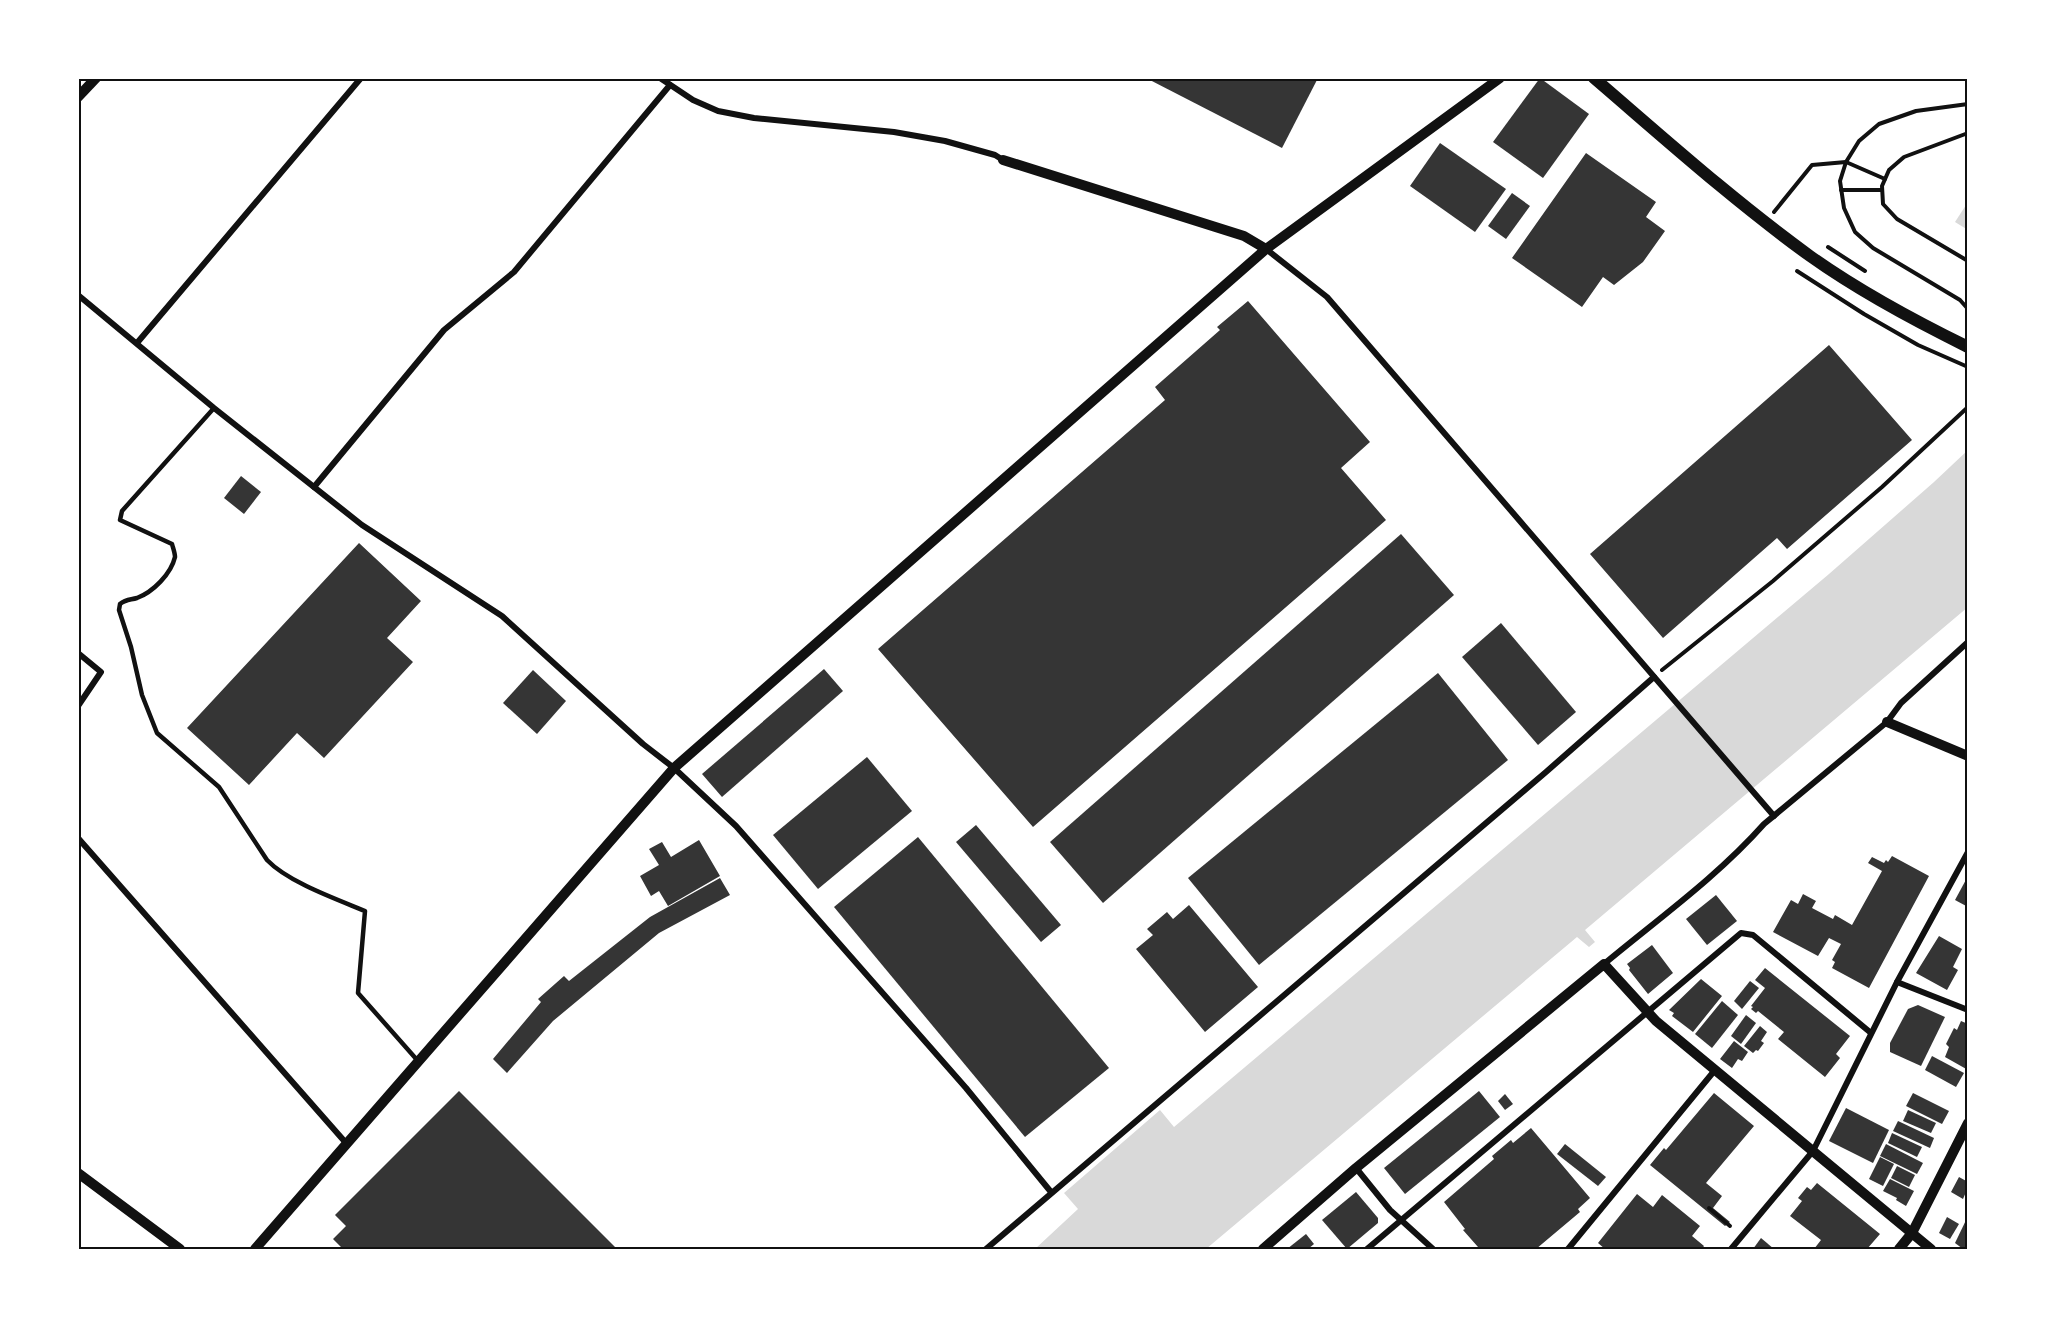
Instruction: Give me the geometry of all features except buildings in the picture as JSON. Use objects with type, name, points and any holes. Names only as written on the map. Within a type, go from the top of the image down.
[{"type":"main road","points":[[1594,78],[1715,182],[1810,256],[1873,297],[1968,347]]},
{"type":"street","points":[[78,97],[96,78]]},
{"type":"street","points":[[137,343],[361,78]]},
{"type":"street","points":[[660,78],[693,100],[718,111],[754,118],[816,123],[925,137],[995,154],[1003,160],[1244,236],[1266,249],[1327,297],[1774,816]]},
{"type":"street","points":[[255,1249],[674,768],[1266,249],[1500,78]]},
{"type":"street","points":[[314,487],[444,330],[514,272],[670,85]]},
{"type":"street","points":[[78,295],[214,408],[362,525],[502,616],[643,744],[674,768],[736,826],[966,1088],[1051,1192]]},
{"type":"street","points":[[1263,1249],[1356,1168],[1715,872],[1774,816],[1887,722],[1901,703],[1968,642]]},
{"type":"street","points":[[78,653],[101,672],[78,706]]},
{"type":"street","points":[[986,1249],[1656,679]]},
{"type":"street","points":[[1887,722],[1968,756]]},
{"type":"street","points":[[78,838],[346,1143]]},
{"type":"street","points":[[1731,1249],[1813,1151],[1871,1034],[1968,852]]},
{"type":"street","points":[[1366,1249],[1741,933],[1753,935],[1871,1034]]},
{"type":"street","points":[[1604,964],[1646,1012],[1931,1249]]},
{"type":"street","points":[[1898,982],[1968,1010]]},
{"type":"street","points":[[1568,1249],[1715,1070]]},
{"type":"street","points":[[1899,1249],[1912,1233],[1968,1123]]},
{"type":"street","points":[[1356,1168],[1400,1220],[1433,1249]]},
{"type":"street","points":[[78,1173],[180,1249]]},
{"type":"lane","points":[[214,408],[122,511],[120,520],[172,544],[175,555],[170,569],[156,586],[120,604],[119,610],[142,695],[157,733],[219,787],[267,860],[274,867],[320,892],[365,911],[358,993],[418,1061]]},
{"type":"path","points":[[1968,104],[1916,111],[1879,124],[1858,141],[1846,162],[1840,181],[1844,208],[1855,232],[1873,248],[1960,300],[1968,309]]},
{"type":"path","points":[[1968,133],[1904,157],[1889,170],[1882,190],[1883,204],[1897,219],[1968,261]]},
{"type":"path","points":[[1766,222],[1812,165],[1846,162],[1885,179]]},
{"type":"path","points":[[1841,190],[1882,190]]},
{"type":"path","points":[[1820,242],[1874,277]]},
{"type":"path","points":[[1797,271],[1918,345],[1968,367]]},
{"type":"path","points":[[1656,679],[1882,487],[1968,407]]},
{"type":"path","points":[[1709,1208],[1730,1226]]},
{"type":"shaded area","points":[[1968,202],[1968,230],[1955,222]]},
{"type":"shaded area","points":[[1968,450],[1968,607],[1585,930],[1595,942],[1589,947],[1577,937],[1206,1249],[1035,1249],[1078,1209],[1064,1193],[1160,1110],[1174,1127],[1829,574]]}]
